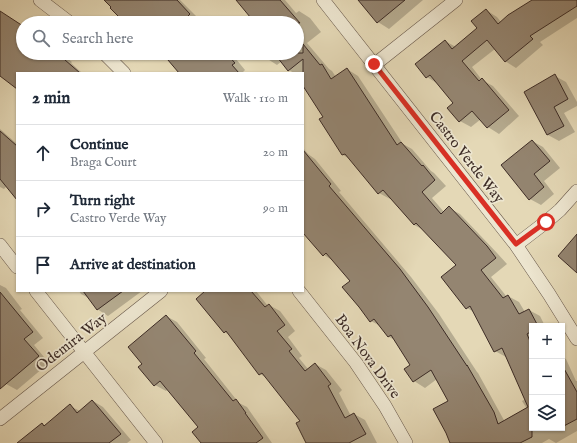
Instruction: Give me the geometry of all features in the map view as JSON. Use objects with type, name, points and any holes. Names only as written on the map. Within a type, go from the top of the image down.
[{"type":"street","points":[[40,0],[61,16]]},
{"type":"street","name":"Castro Verde Way","points":[[323,0],[516,244],[550,294],[577,339]]},
{"type":"street","points":[[374,64],[456,0]]},
{"type":"street","points":[[111,60],[123,72]]},
{"type":"street","points":[[516,244],[560,210],[577,191]]},
{"type":"street","points":[[0,245],[16,266]]},
{"type":"street","points":[[37,292],[156,443]]},
{"type":"street","name":"Odemira Way","points":[[0,418],[160,292]]},
{"type":"street","name":"Boa Nova Drive","points":[[300,292],[356,362],[386,406],[406,443]]},
{"type":"building","points":[[104,0],[177,0],[190,14],[188,16],[118,16],[110,8],[111,7]]},
{"type":"building","points":[[236,0],[280,0],[294,16],[249,16]]},
{"type":"building","points":[[358,0],[405,0],[377,23]]},
{"type":"building","points":[[532,0],[577,0],[577,6],[530,36],[533,39],[505,62],[487,40],[462,61],[479,81],[482,78],[509,110],[487,128],[472,111],[459,122],[447,108],[453,103],[430,75],[426,78],[415,64],[445,40],[452,49],[477,28],[471,21],[486,9],[498,24],[508,15]]},
{"type":"building","points":[[0,11],[16,21],[16,60],[65,60],[79,72],[16,72],[16,88],[0,76]]},
{"type":"building","points":[[304,45],[320,65],[322,64],[331,79],[347,68],[397,145],[401,142],[435,180],[422,192],[441,214],[449,206],[487,246],[496,258],[481,270],[503,298],[508,295],[519,314],[529,309],[536,323],[529,323],[529,333],[527,334],[529,339],[529,431],[532,431],[532,437],[520,443],[450,443],[433,409],[448,401],[431,370],[413,382],[404,369],[410,365],[391,335],[388,337],[374,319],[370,322],[342,287],[350,281],[326,253],[323,256],[304,234],[304,151],[331,184],[329,186],[400,269],[428,307],[467,365],[494,412],[498,424],[528,407],[502,348],[494,352],[470,306],[466,309],[441,277],[456,265],[416,223],[414,225],[383,190],[378,194],[345,154],[342,155],[319,119],[323,117],[304,88]]},
{"type":"building","points":[[168,60],[232,60],[235,63],[232,65],[238,72],[178,72]]},
{"type":"building","points":[[279,60],[302,60],[288,71]]},
{"type":"building","points":[[555,74],[568,99],[554,107],[564,126],[547,135],[524,92]]},
{"type":"building","points":[[0,131],[16,145],[16,199],[0,179]]},
{"type":"building","points":[[532,140],[550,161],[534,174],[544,187],[529,200],[501,165]]},
{"type":"building","points":[[577,234],[577,273],[558,256]]},
{"type":"building","points":[[0,292],[33,332],[24,339],[39,356],[0,389]]},
{"type":"building","points":[[84,292],[122,292],[97,310]]},
{"type":"building","points":[[204,292],[252,292],[265,307],[269,304],[285,325],[277,331],[292,349],[289,351],[305,371],[315,363],[331,384],[328,386],[345,418],[354,413],[366,434],[349,443],[306,443],[296,423],[300,421],[262,373],[259,375],[226,331],[224,333],[196,299]]},
{"type":"building","points":[[166,315],[196,351],[194,353],[233,401],[236,399],[263,438],[256,443],[201,443],[192,432],[198,427],[160,381],[154,386],[138,367],[142,364],[128,347]]},
{"type":"building","points":[[565,370],[577,392],[577,419],[565,425]]},
{"type":"building","points":[[92,400],[121,434],[109,443],[17,443],[42,423],[44,426],[70,404],[77,413]]},
{"type":"route","points":[[374,64],[516,244],[546,222]]}]
